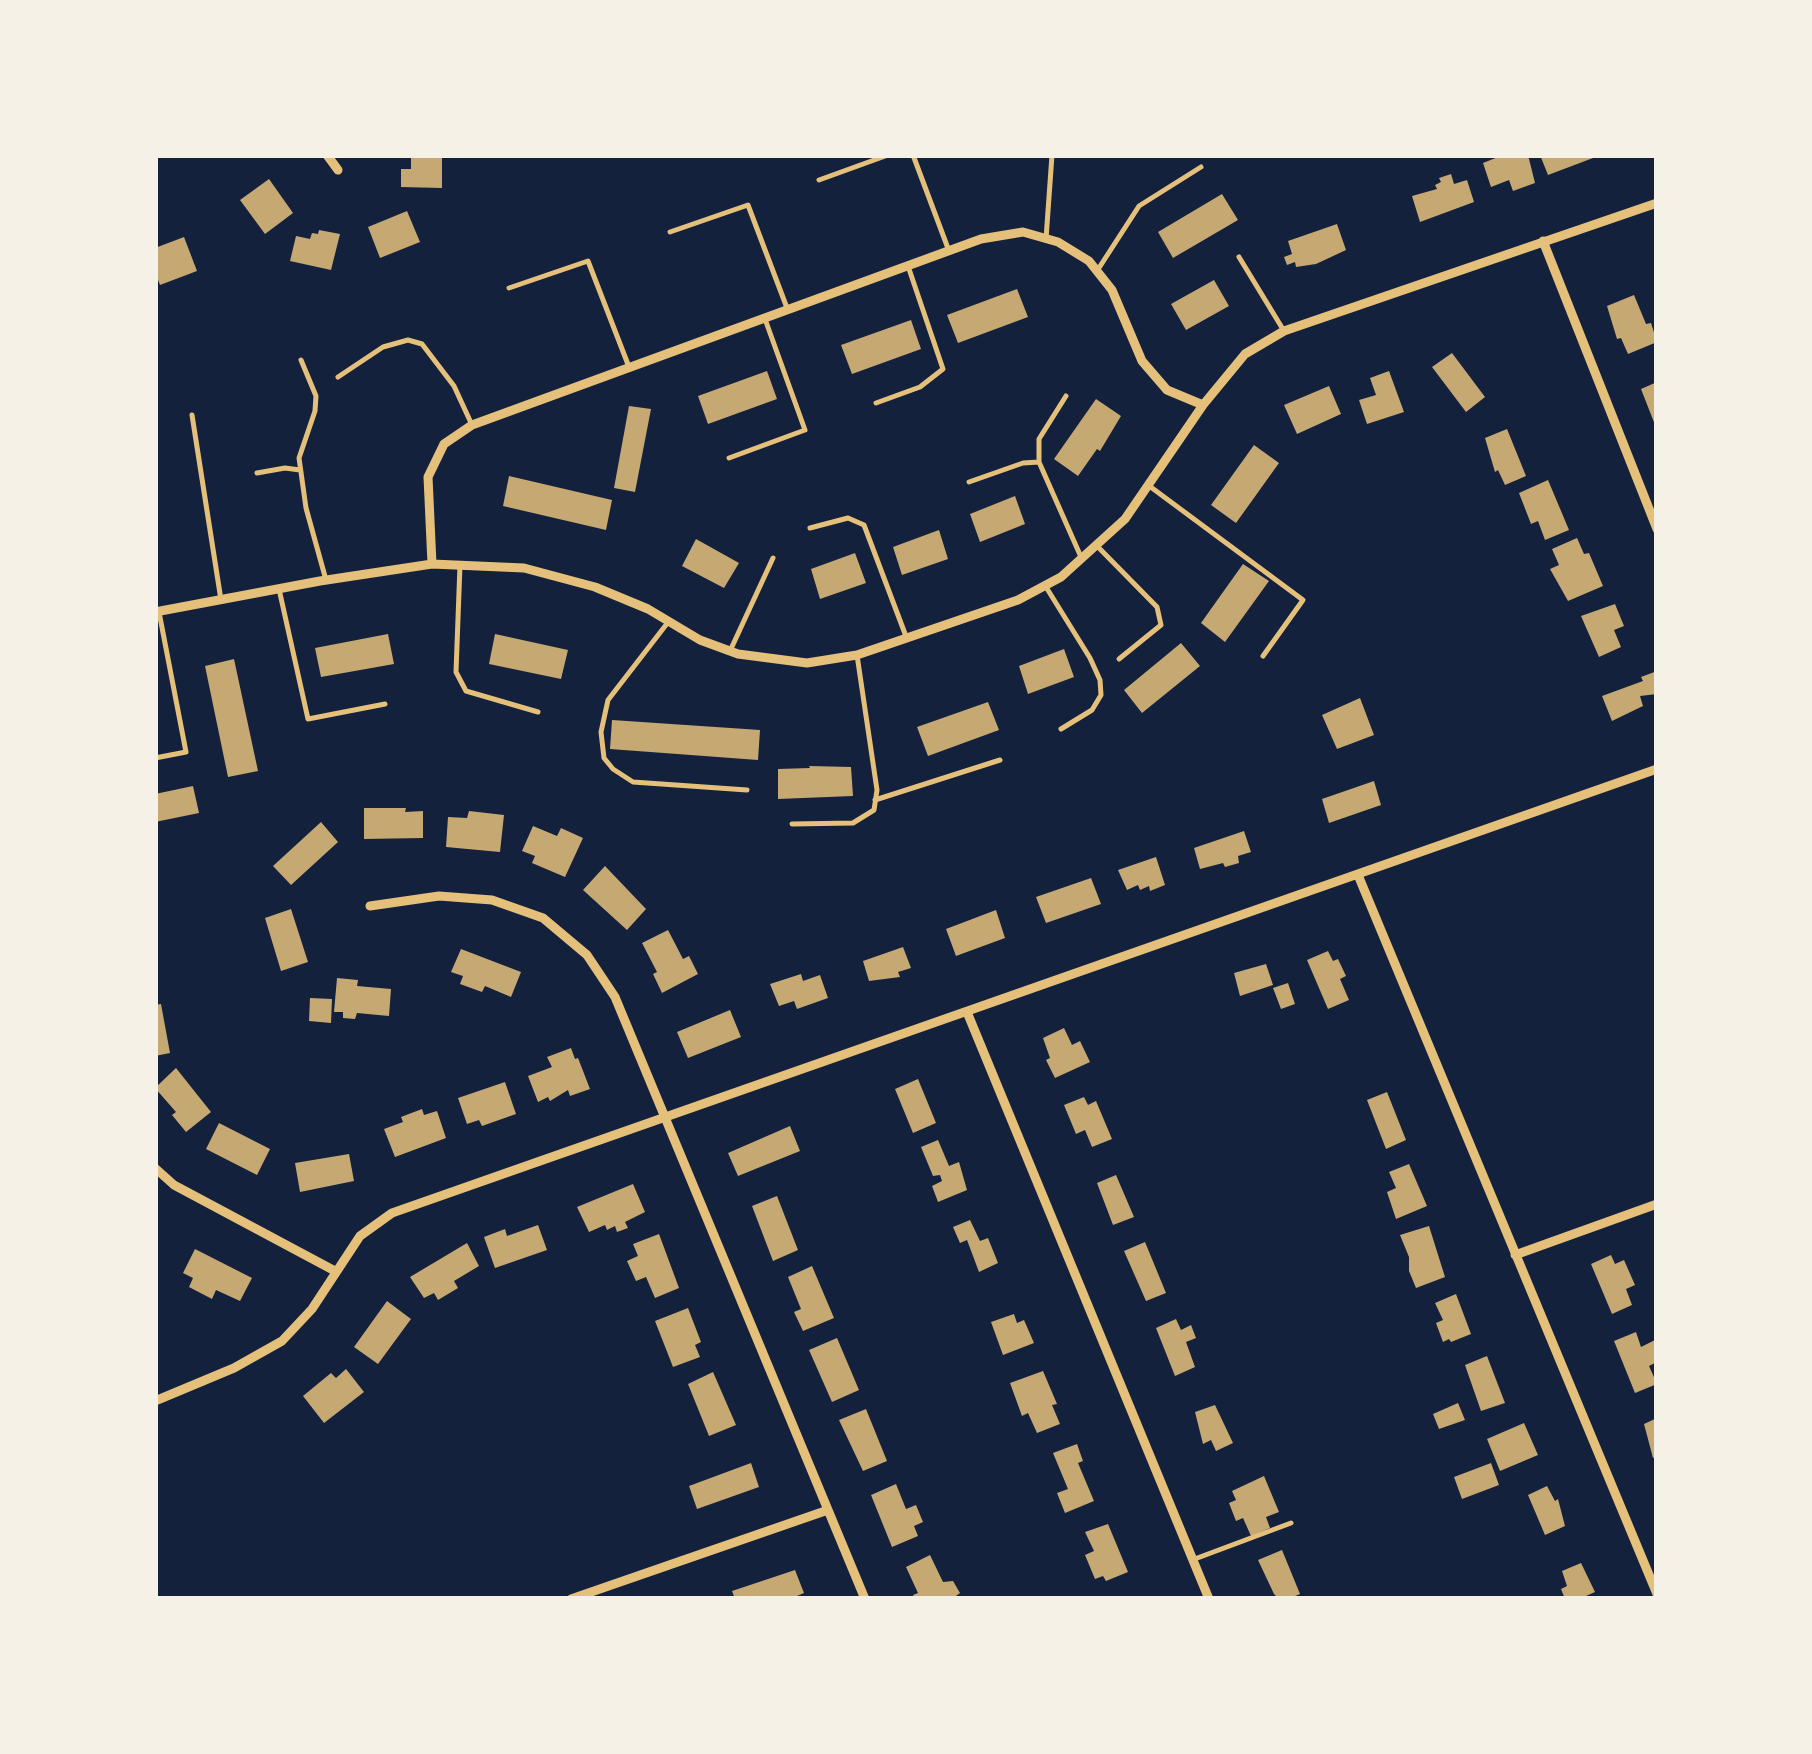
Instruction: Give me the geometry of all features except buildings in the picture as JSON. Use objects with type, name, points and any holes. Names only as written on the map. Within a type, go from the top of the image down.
[{"type":"street","points":[[326,155],[338,170]]},
{"type":"street","points":[[157,612],[432,564],[524,568],[594,587],[648,608],[700,640],[730,651],[774,661],[807,663],[857,656],[1018,600],[1082,560],[1126,519],[1203,404],[1245,354],[1284,332],[1657,203]]},
{"type":"street","points":[[432,564],[428,477],[444,444],[472,424],[630,370],[981,239],[1023,232],[1058,242],[1089,262],[1112,290],[1142,361],[1166,390],[1203,404]]},
{"type":"street","points":[[1543,241],[1657,529]]},
{"type":"street","points":[[155,1401],[234,1368],[282,1341],[312,1309],[360,1236],[392,1213],[1657,769]]},
{"type":"street","points":[[1358,875],[1657,1594]]},
{"type":"street","points":[[370,906],[439,896],[492,900],[543,918],[587,955],[615,997],[865,1599]]},
{"type":"street","points":[[967,1012],[1208,1599]]},
{"type":"street","points":[[155,1168],[174,1184],[335,1271]]},
{"type":"street","points":[[1515,1255],[1657,1204]]},
{"type":"street","points":[[571,1599],[828,1510]]},
{"type":"lane","points":[[818,180],[888,155]]},
{"type":"lane","points":[[913,155],[949,250]]},
{"type":"lane","points":[[1046,239],[1052,155]]},
{"type":"lane","points":[[1097,271],[1139,206],[1201,167]]},
{"type":"lane","points":[[670,232],[748,205],[788,311]]},
{"type":"lane","points":[[1240,257],[1284,332]]},
{"type":"lane","points":[[509,288],[588,261],[630,370]]},
{"type":"lane","points":[[876,403],[920,387],[943,369],[908,266]]},
{"type":"lane","points":[[729,458],[806,430],[765,319]]},
{"type":"lane","points":[[338,377],[383,347],[408,340],[422,344],[454,386],[472,424]]},
{"type":"lane","points":[[301,360],[316,396],[315,411],[299,458],[300,470],[326,580]]},
{"type":"lane","points":[[1066,396],[1039,439],[1039,462],[1082,560]]},
{"type":"lane","points":[[192,415],[221,600]]},
{"type":"lane","points":[[969,482],[1023,463],[1039,462]]},
{"type":"lane","points":[[256,474],[285,468],[300,470]]},
{"type":"lane","points":[[1148,485],[1303,600],[1263,656]]},
{"type":"lane","points":[[810,528],[848,518],[864,524],[906,639]]},
{"type":"lane","points":[[1098,547],[1157,608],[1161,626],[1120,659]]},
{"type":"lane","points":[[730,651],[774,558]]},
{"type":"lane","points":[[460,566],[456,672],[466,692],[538,712]]},
{"type":"lane","points":[[1045,586],[1100,680],[1101,695],[1092,710],[1061,729]]},
{"type":"lane","points":[[279,589],[308,719],[385,704]]},
{"type":"lane","points":[[155,758],[186,752],[157,612]]},
{"type":"lane","points":[[669,621],[608,700],[601,732],[604,758],[633,782],[746,790]]},
{"type":"lane","points":[[792,824],[853,823],[874,810],[877,790],[857,656]]},
{"type":"lane","points":[[875,800],[1000,760]]},
{"type":"lane","points":[[1192,1560],[1292,1523]]}]
